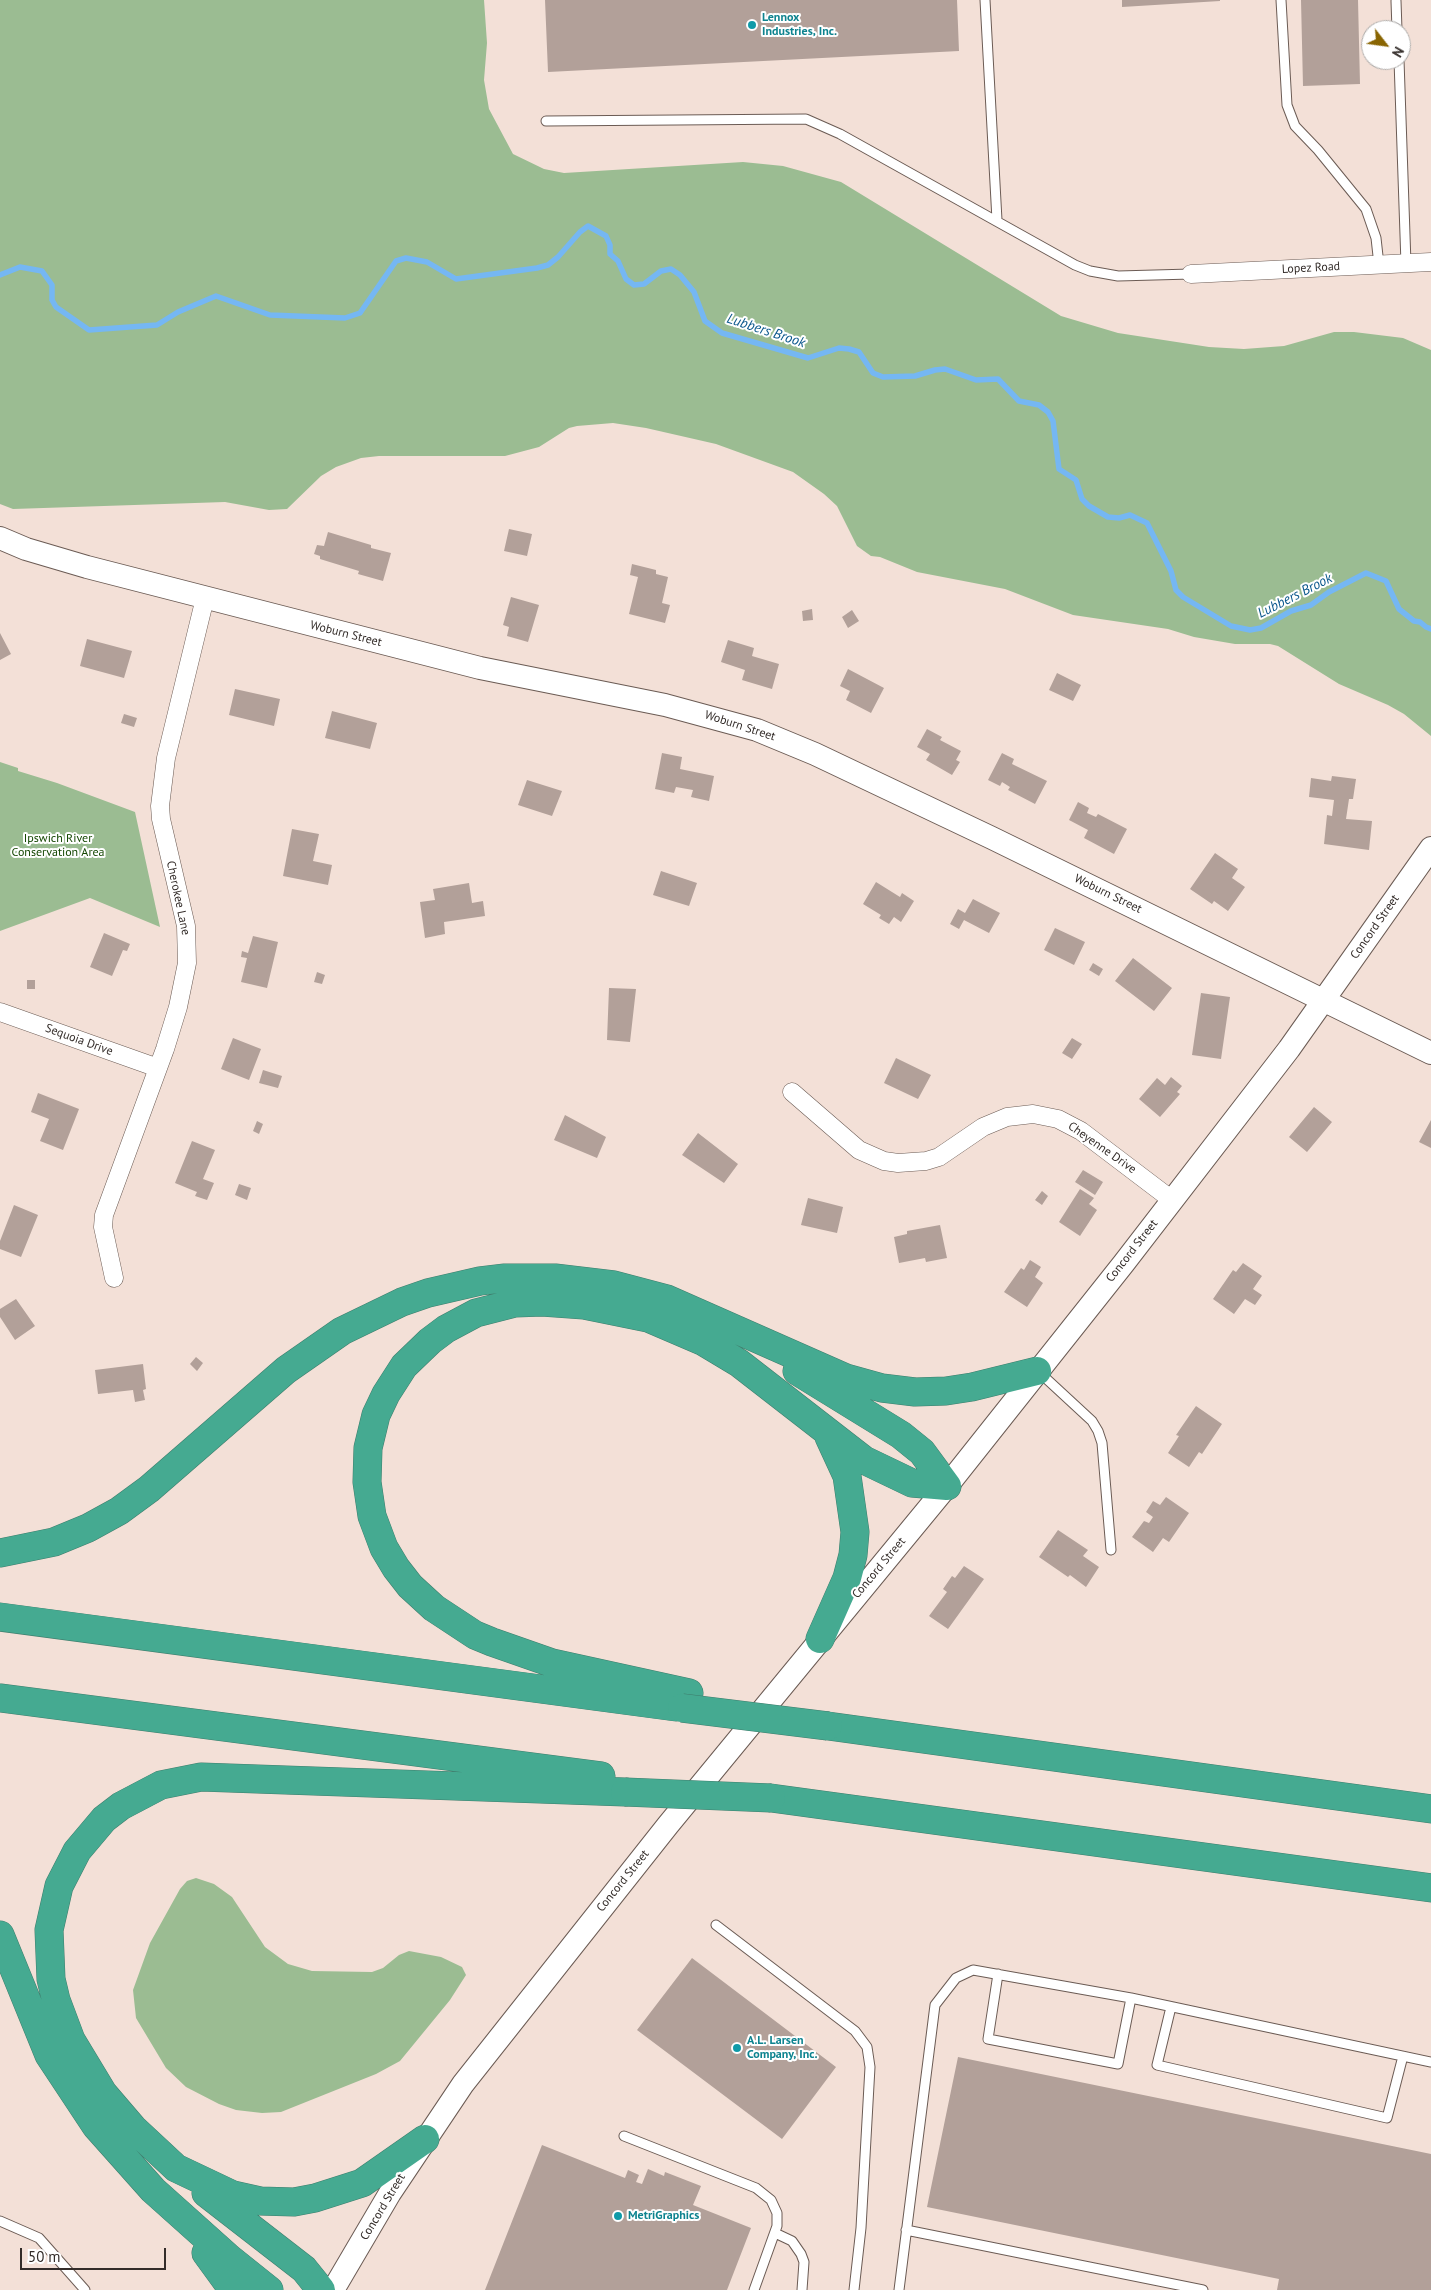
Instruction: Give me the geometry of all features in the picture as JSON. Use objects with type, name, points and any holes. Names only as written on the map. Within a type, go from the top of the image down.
[{"type":"highway","points":[[0,1553],[54,1542],[88,1528],[119,1511],[149,1490],[286,1370],[320,1344],[367,1317],[428,1293],[505,1278],[571,1278],[614,1284],[667,1299],[846,1378],[900,1391],[930,1392],[959,1390],[1037,1371]]},
{"type":"highway","points":[[685,1700],[552,1663],[508,1649],[475,1635],[452,1621],[418,1594],[403,1577],[384,1548],[376,1527],[368,1494],[368,1448],[376,1415],[386,1394],[415,1353],[458,1322],[476,1313],[508,1304],[564,1303],[604,1308],[648,1318],[698,1339],[756,1375],[864,1460],[900,1479],[922,1485],[947,1486]]},
{"type":"highway","points":[[736,1331],[834,1395],[900,1434],[922,1452],[947,1486]]},
{"type":"highway","points":[[820,1639],[847,1578],[853,1555],[855,1532],[847,1476],[835,1446],[825,1431]]},
{"type":"highway","points":[[0,1617],[685,1700],[828,1726],[1431,1808]]},
{"type":"highway","points":[[0,1698],[630,1786],[771,1798],[1431,1888]]},
{"type":"highway","points":[[321,2290],[304,2269],[176,2168],[149,2144],[116,2110],[92,2076],[62,2019],[51,1979],[49,1930],[59,1886],[77,1851],[104,1819],[122,1806],[161,1785],[202,1777],[630,1786]]},
{"type":"highway","points":[[0,1935],[49,2055],[96,2126],[197,2241],[233,2290]]},
{"type":"highway","points":[[176,2168],[233,2195],[260,2201],[294,2202],[315,2198],[362,2182],[425,2139]]},
{"type":"highway","points":[[159,2196],[229,2258],[269,2290]]},
{"type":"street","name":"Lopez Road","points":[[1191,274],[1431,262]]},
{"type":"street","name":"Woburn Street","points":[[0,538],[48,556],[480,668],[665,705],[758,730],[863,776],[1431,1053]]},
{"type":"street","name":"Cherokee Lane","points":[[114,1278],[103,1227],[104,1215],[158,1068],[178,1007],[187,963],[186,926],[161,819],[162,783],[177,708],[205,598]]},
{"type":"street","name":"Concord Street","points":[[333,2290],[390,2193],[463,2084],[536,1989],[820,1639],[947,1486],[1172,1200],[1324,1000],[1431,848]]},
{"type":"street","name":"Sequoia Drive","points":[[0,1012],[158,1068]]},
{"type":"street","name":"Cheyenne Drive","points":[[792,1092],[859,1150],[871,1156],[898,1163],[926,1161],[939,1157],[983,1127],[1007,1117],[1033,1114],[1058,1119],[1081,1131],[1172,1200]]},
{"type":"lane","points":[[985,0],[997,220]]},
{"type":"lane","points":[[1281,0],[1287,105],[1295,126],[1318,150],[1366,209],[1376,238],[1379,265]]},
{"type":"lane","points":[[1396,1],[1397,20]]},
{"type":"lane","points":[[1399,70],[1406,264]]},
{"type":"lane","points":[[546,122],[806,119],[840,134],[1075,265],[1090,271],[1118,276],[1191,274]]},
{"type":"lane","points":[[1037,1371],[1092,1421],[1098,1431],[1102,1443],[1111,1550]]},
{"type":"lane","points":[[716,1925],[855,2031],[867,2047],[870,2066],[861,2228],[854,2290]]},
{"type":"lane","points":[[899,2290],[934,2006],[956,1978],[973,1970],[1131,1998],[1431,2062]]},
{"type":"lane","points":[[998,1974],[988,2039],[1118,2064],[1131,1998]]},
{"type":"lane","points":[[1171,2007],[1157,2065],[1387,2118],[1403,2056]]},
{"type":"lane","points":[[624,2136],[762,2191],[771,2200],[777,2213],[776,2233],[754,2290]]},
{"type":"lane","points":[[0,2220],[39,2238],[85,2290]]},
{"type":"lane","points":[[906,2230],[1203,2290]]},
{"type":"lane","points":[[776,2233],[792,2241],[801,2254],[804,2262],[802,2290]]},
{"type":"green space","points":[[0,0],[484,0],[487,43],[484,80],[489,109],[513,154],[544,169],[564,173],[743,162],[783,166],[841,182],[1061,316],[1118,333],[1209,347],[1244,349],[1284,346],[1334,332],[1354,332],[1403,338],[1431,350],[1431,736],[1404,714],[1339,684],[1278,646],[1270,644],[1235,644],[1194,637],[1168,629],[1073,615],[1005,589],[917,572],[880,557],[871,556],[857,546],[837,506],[824,494],[793,472],[716,444],[646,428],[613,423],[577,426],[569,428],[539,447],[505,456],[379,456],[361,458],[336,467],[321,476],[287,509],[269,510],[225,502],[13,509],[0,504]]},
{"type":"green space","name":"Ipswich River Conservation Area","points":[[0,762],[18,768],[18,771],[57,783],[135,812],[160,927],[90,898],[0,931]]},
{"type":"green space","points":[[196,1878],[214,1884],[232,1897],[265,1947],[288,1964],[312,1971],[372,1972],[383,1968],[399,1955],[409,1951],[441,1957],[462,1967],[466,1975],[450,2000],[400,2061],[376,2074],[281,2112],[262,2113],[236,2110],[219,2104],[186,2087],[166,2068],[136,2018],[133,1990],[150,1943],[180,1889],[187,1881]]},
{"type":"building","name":"Lennox Industries, Inc.","points":[[545,0],[957,0],[959,51],[548,72]]},
{"type":"building","points":[[1122,0],[1220,0],[1220,1],[1122,7]]},
{"type":"building","points":[[1301,0],[1358,0],[1360,84],[1303,86]]},
{"type":"building","points":[[509,529],[532,534],[527,556],[504,551]]},
{"type":"building","points":[[328,532],[371,545],[371,548],[391,553],[383,581],[358,574],[359,571],[320,559],[320,556],[314,554],[317,545],[324,546]]},
{"type":"building","points":[[632,564],[656,570],[656,574],[668,577],[662,603],[670,605],[665,623],[629,614],[638,577],[630,575]]},
{"type":"building","points":[[511,597],[539,605],[528,642],[507,636],[509,627],[503,625]]},
{"type":"building","points":[[812,609],[813,620],[803,621],[802,611]]},
{"type":"building","points":[[852,610],[859,621],[848,628],[842,617]]},
{"type":"building","points":[[0,633],[11,654],[0,660]]},
{"type":"building","points":[[87,639],[132,651],[124,678],[80,666]]},
{"type":"building","points":[[728,640],[754,648],[752,656],[779,664],[772,689],[742,680],[745,670],[721,662]]},
{"type":"building","points":[[848,669],[884,688],[871,713],[846,700],[850,691],[840,686]]},
{"type":"building","points":[[1057,673],[1081,685],[1073,701],[1049,690]]},
{"type":"building","points":[[235,689],[280,699],[274,726],[229,715]]},
{"type":"building","points":[[332,711],[377,723],[370,749],[325,738]]},
{"type":"building","points":[[124,714],[137,718],[134,727],[121,723]]},
{"type":"building","points":[[927,729],[942,737],[940,740],[961,751],[956,760],[960,762],[952,775],[926,760],[930,754],[917,747]]},
{"type":"building","points":[[662,753],[682,757],[680,769],[714,776],[709,801],[691,797],[693,790],[676,787],[674,793],[655,789]]},
{"type":"building","points":[[1002,753],[1014,759],[1012,764],[1047,781],[1035,804],[1008,790],[1010,787],[1002,782],[1000,786],[988,780]]},
{"type":"building","points":[[1332,776],[1356,779],[1353,799],[1349,799],[1346,819],[1372,821],[1369,850],[1324,844],[1327,815],[1332,816],[1334,800],[1309,797],[1311,778],[1331,781]]},
{"type":"building","points":[[527,780],[562,791],[552,816],[518,805]]},
{"type":"building","points":[[1078,802],[1089,808],[1087,813],[1096,817],[1098,814],[1127,829],[1114,854],[1084,838],[1088,830],[1069,820]]},
{"type":"building","points":[[292,829],[319,834],[313,861],[332,865],[328,885],[283,876]]},
{"type":"building","points":[[1215,853],[1238,869],[1232,878],[1245,887],[1228,911],[1214,901],[1212,904],[1190,889]]},
{"type":"building","points":[[661,871],[697,883],[689,906],[653,895]]},
{"type":"building","points":[[876,882],[900,897],[902,893],[914,901],[901,922],[894,917],[889,924],[879,918],[881,915],[863,904]]},
{"type":"building","points":[[469,883],[472,903],[483,901],[485,916],[444,922],[445,934],[425,938],[420,902],[435,900],[433,889]]},
{"type":"building","points":[[973,899],[1000,913],[989,933],[964,920],[959,929],[950,924],[958,909],[965,913]]},
{"type":"building","points":[[1055,928],[1085,942],[1074,965],[1044,950]]},
{"type":"building","points":[[104,933],[130,944],[127,951],[123,950],[112,976],[90,967]]},
{"type":"building","points":[[253,936],[278,942],[267,988],[241,982],[247,958],[241,957],[242,951],[248,953]]},
{"type":"building","points":[[1133,958],[1172,988],[1154,1011],[1115,981]]},
{"type":"building","points":[[1093,963],[1103,969],[1099,976],[1089,970]]},
{"type":"building","points":[[317,972],[325,975],[322,984],[314,982]]},
{"type":"building","points":[[27,980],[35,980],[35,989],[27,989]]},
{"type":"building","points":[[609,988],[636,989],[630,1042],[607,1040]]},
{"type":"building","points":[[1201,993],[1230,997],[1221,1059],[1192,1055]]},
{"type":"building","points":[[233,1038],[261,1049],[249,1080],[221,1069]]},
{"type":"building","points":[[1072,1038],[1082,1044],[1072,1059],[1062,1053]]},
{"type":"building","points":[[896,1058],[931,1075],[918,1099],[884,1083]]},
{"type":"building","points":[[263,1070],[282,1076],[278,1088],[259,1083]]},
{"type":"building","points":[[1171,1077],[1182,1086],[1177,1092],[1180,1094],[1160,1117],[1139,1099],[1157,1078],[1165,1085]]},
{"type":"building","points":[[38,1093],[79,1109],[63,1150],[40,1141],[49,1119],[31,1112]]},
{"type":"building","points":[[1314,1107],[1332,1122],[1307,1152],[1289,1137]]},
{"type":"building","points":[[565,1115],[606,1137],[597,1158],[554,1140]]},
{"type":"building","points":[[1431,1120],[1431,1148],[1419,1142]]},
{"type":"building","points":[[257,1121],[263,1124],[259,1134],[253,1131]]},
{"type":"building","points":[[698,1133],[738,1164],[724,1183],[682,1155]]},
{"type":"building","points":[[192,1141],[215,1150],[203,1179],[214,1183],[207,1200],[195,1196],[197,1192],[175,1183]]},
{"type":"building","points":[[1083,1170],[1103,1182],[1095,1195],[1075,1182]]},
{"type":"building","points":[[239,1184],[251,1188],[247,1200],[235,1195]]},
{"type":"building","points":[[1080,1189],[1094,1198],[1089,1204],[1097,1210],[1080,1236],[1059,1222]]},
{"type":"building","points":[[1042,1191],[1048,1196],[1042,1205],[1035,1200]]},
{"type":"building","points":[[808,1198],[843,1207],[837,1233],[801,1225]]},
{"type":"building","points":[[14,1205],[38,1215],[21,1257],[0,1249],[0,1241]]},
{"type":"building","points":[[940,1225],[947,1258],[926,1262],[925,1258],[899,1263],[894,1237],[907,1234],[907,1231]]},
{"type":"building","points":[[1030,1260],[1041,1267],[1035,1277],[1043,1283],[1027,1307],[1004,1292],[1021,1268],[1024,1270]]},
{"type":"building","points":[[1243,1263],[1262,1276],[1253,1289],[1262,1295],[1255,1305],[1245,1299],[1234,1314],[1213,1299],[1233,1270],[1236,1272]]},
{"type":"building","points":[[16,1299],[35,1326],[15,1340],[0,1317],[0,1309]]},
{"type":"building","points":[[196,1357],[203,1363],[197,1371],[190,1364]]},
{"type":"building","points":[[143,1364],[146,1389],[143,1390],[145,1400],[135,1402],[133,1390],[98,1394],[95,1370]]},
{"type":"building","points":[[1196,1406],[1222,1424],[1202,1454],[1199,1452],[1189,1467],[1168,1453],[1179,1436],[1176,1435]]},
{"type":"building","points":[[1166,1497],[1189,1513],[1169,1542],[1163,1538],[1153,1552],[1132,1537],[1144,1521],[1149,1523],[1153,1517],[1146,1512],[1153,1501],[1160,1505]]},
{"type":"building","points":[[1058,1530],[1088,1550],[1083,1556],[1099,1567],[1086,1587],[1070,1575],[1068,1577],[1039,1557]]},
{"type":"building","points":[[964,1566],[984,1579],[948,1629],[929,1616],[947,1592],[943,1589],[952,1576],[955,1578]]},
{"type":"building","name":"A.L. Larsen Company, Inc.","points":[[692,1958],[836,2067],[782,2139],[637,2030]]},
{"type":"building","points":[[958,2057],[1431,2154],[1431,2290],[1277,2290],[1279,2279],[927,2207]]},
{"type":"building","name":"MetriGraphics","points":[[542,2145],[625,2178],[628,2170],[639,2175],[636,2182],[642,2184],[648,2169],[664,2176],[665,2172],[701,2186],[693,2205],[751,2228],[727,2290],[485,2290]]},
{"type":"waterway","name":"Lubbers Brook","points":[[0,275],[20,267],[42,271],[52,285],[52,300],[56,307],[89,330],[157,325],[178,312],[216,296],[270,315],[345,318],[360,313],[396,261],[406,258],[427,262],[456,279],[537,268],[548,265],[558,257],[580,232],[588,226],[606,236],[610,245],[610,254],[618,261],[626,279],[634,285],[644,284],[661,271],[671,269],[680,275],[694,292],[705,321],[722,333],[808,358],[839,348],[849,349],[859,352],[873,373],[883,377],[915,376],[945,369],[976,380],[998,379],[1019,401],[1039,405],[1048,412],[1053,421],[1059,469],[1076,480],[1082,499],[1089,506],[1108,517],[1119,518],[1130,515],[1147,523],[1171,571],[1176,590],[1183,597],[1231,626],[1250,630],[1261,628],[1291,611],[1311,605],[1329,592],[1366,573],[1386,581],[1399,609],[1414,621],[1420,622],[1431,629]]},
{"type":"place","name":"Lennox Industries, Inc.","points":[[752,25]]},
{"type":"place","name":"A.L. Larsen Company, Inc.","points":[[737,2048]]},
{"type":"place","name":"MetriGraphics","points":[[618,2216]]}]
